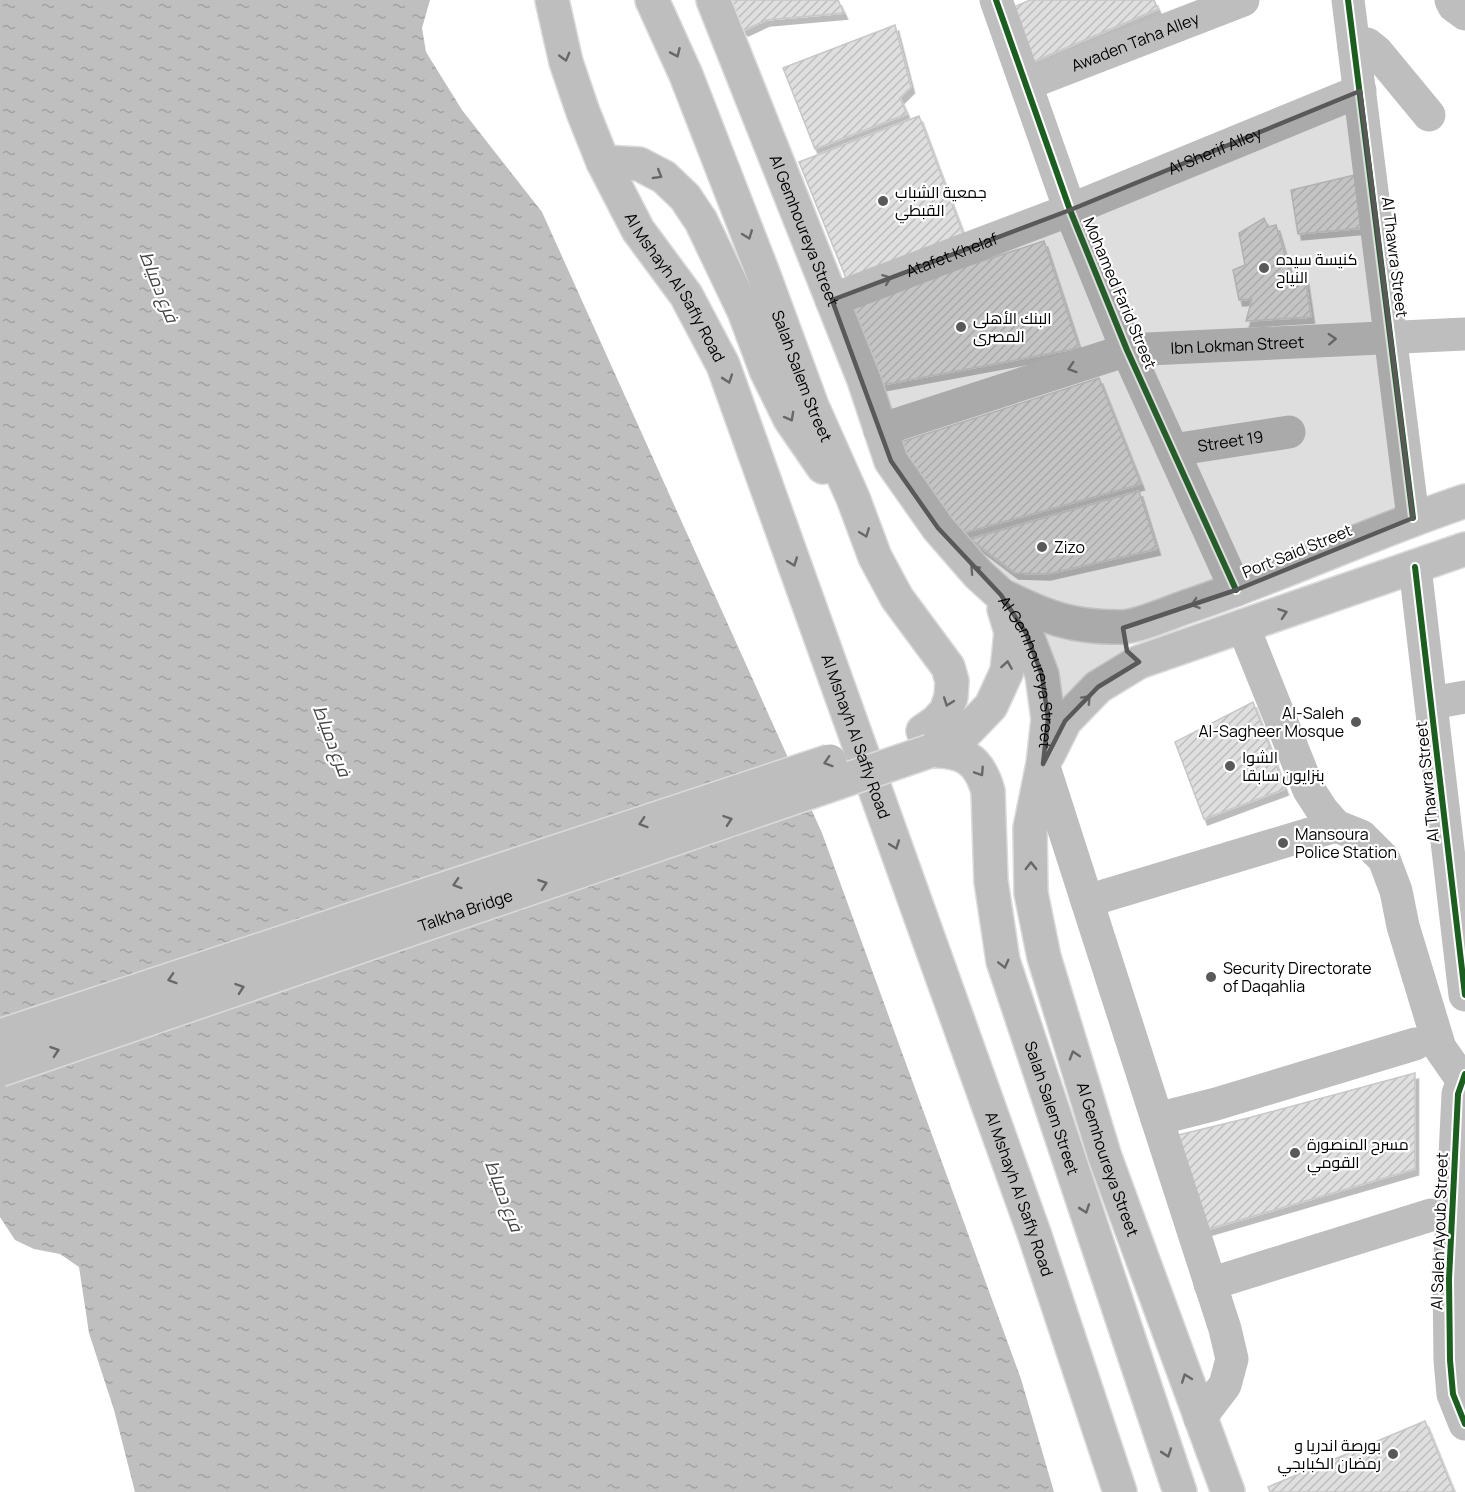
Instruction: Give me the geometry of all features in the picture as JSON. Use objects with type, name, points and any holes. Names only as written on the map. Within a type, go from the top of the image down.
[{"type":"main road","name":"Al Mshayh Al Safly Road","points":[[552,0],[566,62],[603,162],[638,230],[686,295],[723,365],[1034,1233],[1120,1492]]},
{"type":"main road","name":"Salah Salem Street","points":[[652,0],[690,86],[812,406],[853,498],[875,557],[897,598],[948,666],[952,681],[951,697],[946,711],[936,722],[927,741],[944,750],[966,756],[978,767],[985,778],[988,791],[992,881],[1003,961],[1180,1492]]},
{"type":"main road","name":"Al Gemhoureya Street","points":[[713,0],[864,380],[891,461],[938,528],[978,574],[1001,595],[1026,633],[1042,675],[1048,719],[1043,764],[1030,828],[1031,893],[1044,957],[1105,1157],[1228,1492]]},
{"type":"main road","name":"Mohamed Farid Street","points":[[996,0],[1070,210],[1127,350],[1236,590]]},
{"type":"main road","name":"Awaden Taha Alley","points":[[1026,84],[1243,0]]},
{"type":"main road","name":"Al Thawra Street","points":[[1348,0],[1413,518]]},
{"type":"main road","points":[[1451,0],[1454,6],[1465,14]]},
{"type":"main road","points":[[1354,47],[1367,45],[1377,52],[1429,115]]},
{"type":"main road","name":"Al Sherif Alley","points":[[1070,210],[1360,91]]},
{"type":"main road","points":[[603,162],[639,164],[664,177],[685,197],[701,221],[744,310],[766,370],[790,419],[823,467],[853,498]]},
{"type":"main road","name":"Atafet Khelaf","points":[[832,300],[1070,210]]},
{"type":"main road","name":"Ibn Lokman Street","points":[[880,430],[1127,350],[1465,334]]},
{"type":"main road","name":"Street 19","points":[[1173,450],[1289,432]]},
{"type":"main road","name":"Port Said Street","points":[[1001,595],[1041,615],[1072,624],[1126,627],[1236,590],[1413,518],[1465,501]]},
{"type":"main road","points":[[1200,1418],[1225,1385],[1232,1359],[1225,1329],[1043,764],[1065,721],[1098,687],[1139,662],[1465,549]]},
{"type":"main road","name":"Al Thawra Street","points":[[1415,567],[1465,995]]},
{"type":"main road","points":[[927,741],[964,734],[991,706],[1007,671],[1011,632],[1001,595]]},
{"type":"main road","points":[[1243,626],[1309,790],[1336,826],[1361,836],[1384,859],[1396,891],[1403,926],[1440,1048],[1464,1078]]},
{"type":"main road","points":[[1126,627],[1124,635],[1127,651],[1139,662]]},
{"type":"main road","points":[[1432,703],[1465,697]]},
{"type":"main road","name":"Talkha Bridge","points":[[0,1036],[927,741]]},
{"type":"main road","name":"Talkha Bridge","points":[[0,1070],[927,741]]},
{"type":"main road","points":[[1086,901],[1336,826]]},
{"type":"main road","points":[[1156,1119],[1216,1104],[1415,1044]]},
{"type":"main road","name":"Al Saleh Ayoub Street","points":[[1464,1078],[1458,1094],[1457,1276],[1450,1360],[1465,1424]]},
{"type":"main road","points":[[1210,1284],[1431,1215]]},
{"type":"highlighted area","points":[[1360,91],[1413,518],[1236,590],[1123,628],[1127,651],[1139,662],[1098,687],[1065,721],[1043,764],[1048,719],[1042,675],[1026,633],[1001,595],[938,528],[891,461],[832,300],[1070,210]]},
{"type":"water","name":"فرع دمياط","points":[[0,0],[430,0],[422,28],[426,52],[462,110],[542,212],[822,833],[1021,1379],[1054,1492],[135,1492],[114,1410],[89,1333],[79,1267],[60,1254],[34,1249],[15,1240],[0,1217]]},
{"type":"building","points":[[726,0],[838,0],[844,13],[766,20],[745,30],[736,25]]},
{"type":"building","points":[[1030,0],[1154,0],[1158,9],[1028,64],[1000,13]]},
{"type":"building","points":[[895,25],[911,87],[900,98],[907,114],[815,149],[783,68]]},
{"type":"building","name":"جمعية الشباب القبطي","points":[[919,116],[965,239],[848,283],[799,162]]},
{"type":"building","points":[[1355,175],[1363,228],[1298,234],[1291,190]]},
{"type":"building","name":"كنيسة سيده النياح","points":[[1264,218],[1268,227],[1276,225],[1292,279],[1305,277],[1311,317],[1246,321],[1252,299],[1239,300],[1233,270],[1245,265],[1239,233]]},
{"type":"building","name":"البنك الأهلى المصرى","points":[[1044,241],[1079,348],[871,387],[843,306]]},
{"type":"building","points":[[1099,378],[1141,484],[959,534],[915,475],[901,442]]},
{"type":"building","points":[[1139,491],[1157,549],[1047,574],[1015,573],[970,539]]},
{"type":"building","name":"الشوا بنزايون سابقا","points":[[1253,702],[1285,789],[1204,819],[1175,742]]},
{"type":"building","name":"مسرح المنصورة القومي","points":[[1415,1073],[1415,1169],[1202,1231],[1170,1137]]},
{"type":"building","name":"بورصة اندريا و رمضان الكبابجي","points":[[1425,1421],[1454,1492],[1270,1492],[1268,1487]]},
{"type":"cycle path","points":[[996,0],[1070,210],[1127,350],[1236,590]]},
{"type":"cycle path","points":[[1348,0],[1413,518]]},
{"type":"cycle path","points":[[1415,567],[1465,995]]},
{"type":"cycle path","points":[[1465,1074],[1458,1094],[1449,1279],[1450,1360],[1453,1394],[1465,1424]]},
{"type":"place","name":"جمعية الشباب القبطي","points":[[883,201]]},
{"type":"place","name":"كنيسة سيده النياح","points":[[1264,268]]},
{"type":"place","name":"البنك الأهلى المصرى","points":[[961,327]]},
{"type":"place","name":"Zizo","points":[[1042,547]]},
{"type":"place","name":"Al-Saleh Al-Sagheer Mosque","points":[[1356,722]]},
{"type":"place","name":"الشوا بنزايون سابقا","points":[[1230,766]]},
{"type":"place","name":"Mansoura Police Station","points":[[1283,843]]},
{"type":"place","name":"Security Directorate of Daqahlia","points":[[1211,977]]},
{"type":"place","name":"مسرح المنصورة القومي","points":[[1295,1153]]},
{"type":"place","name":"بورصة اندريا و رمضان الكبابجي","points":[[1393,1454]]}]
